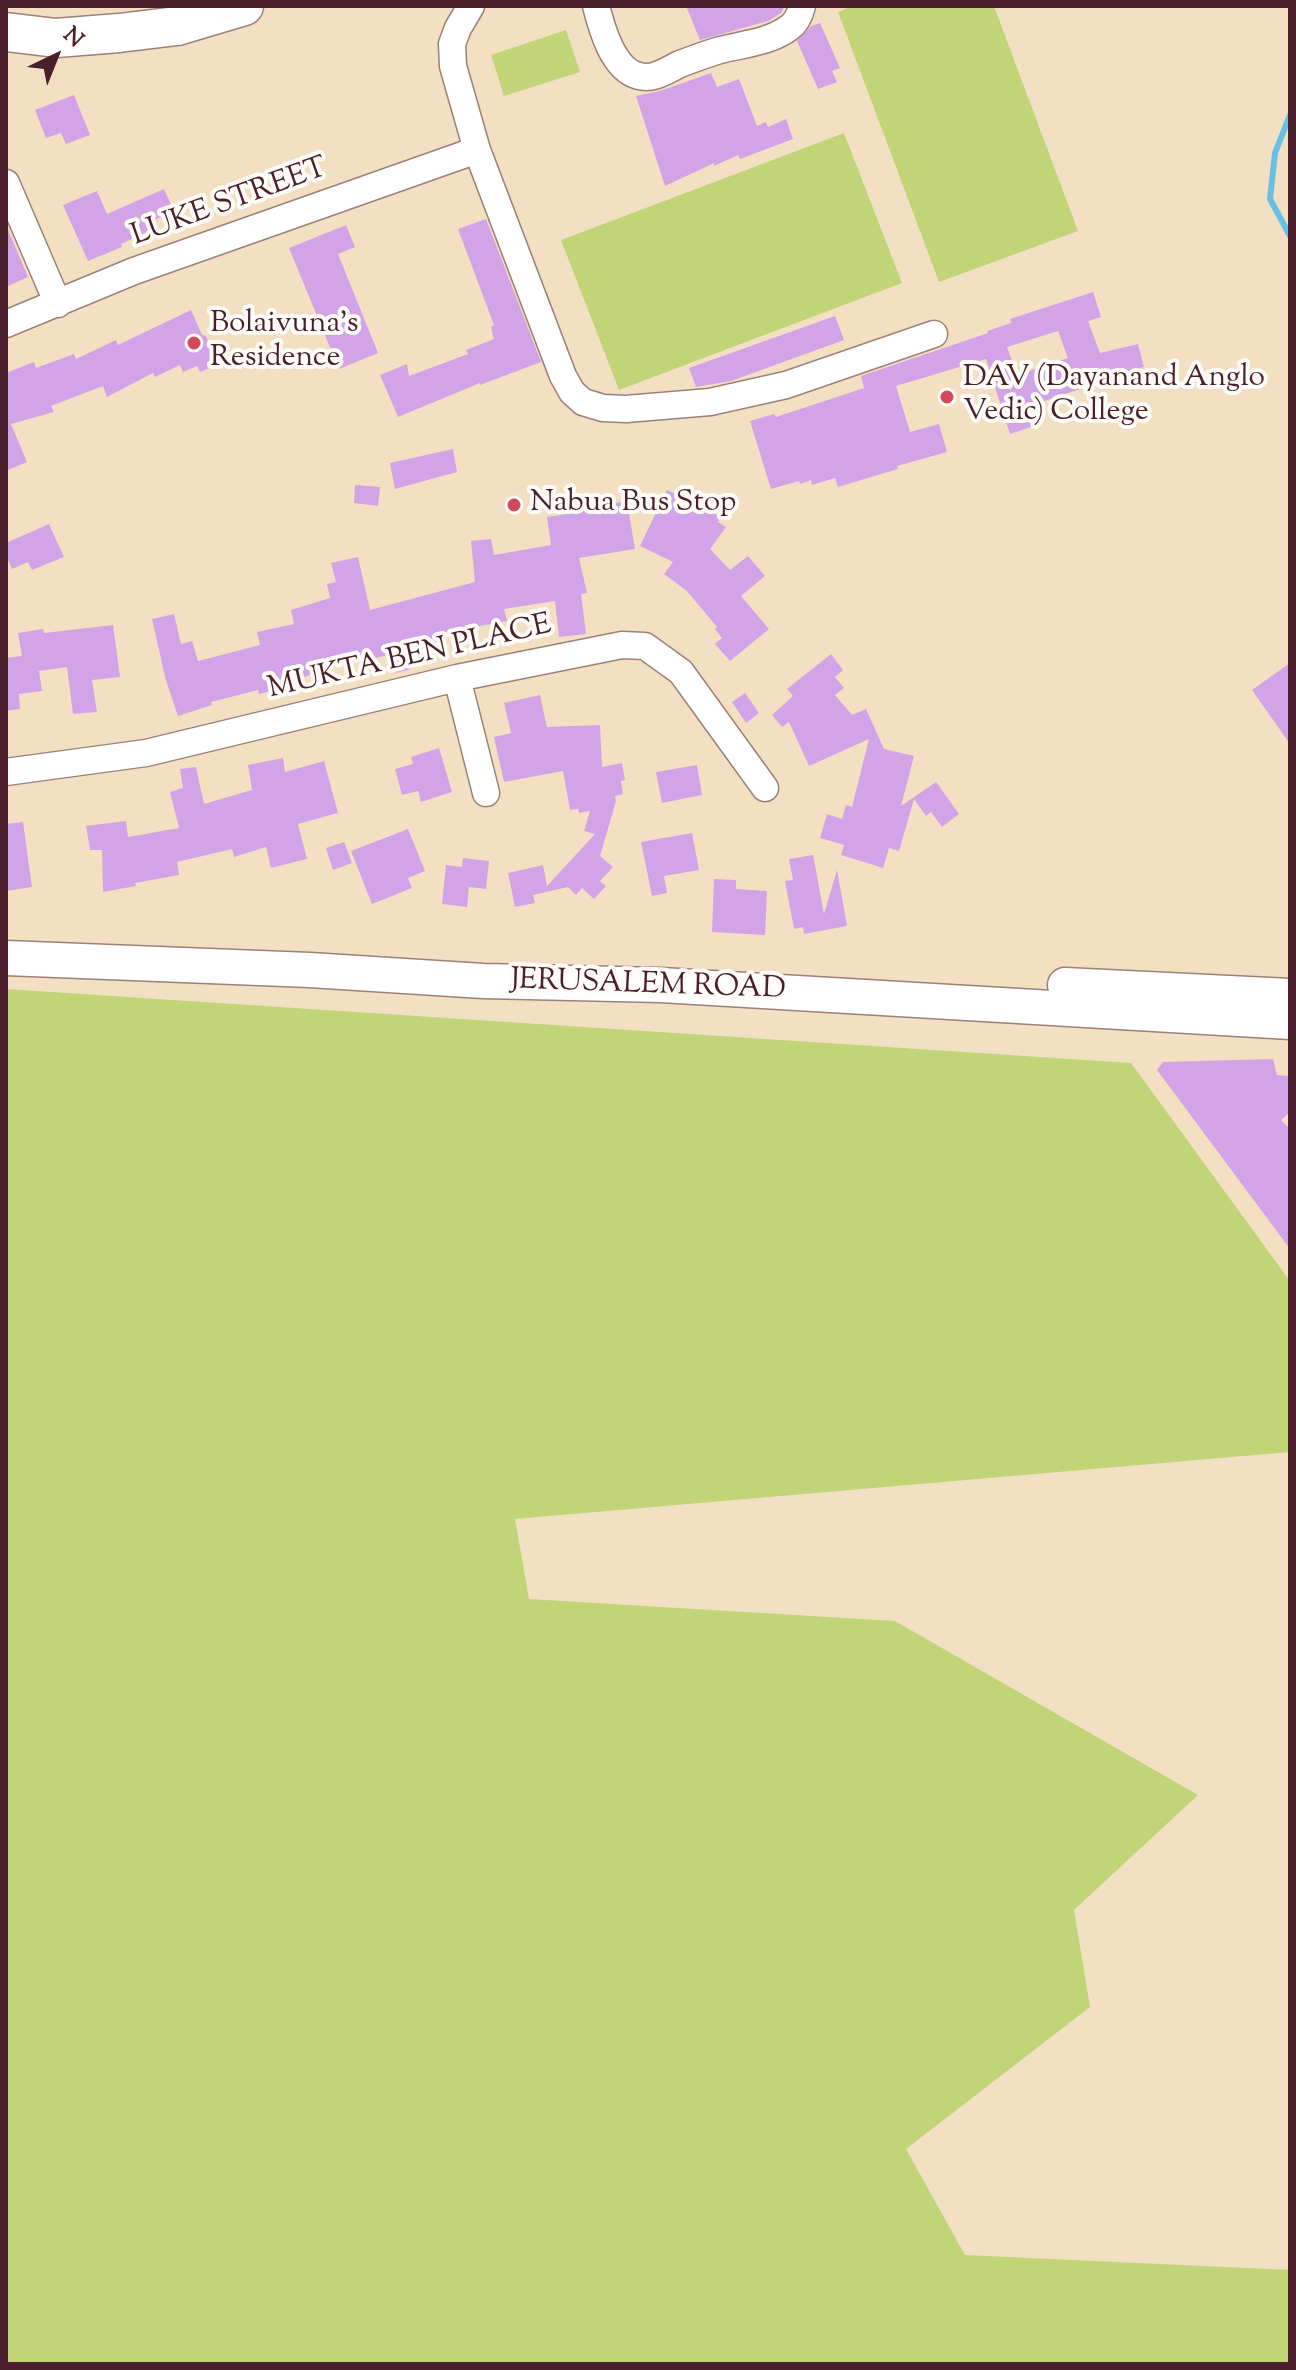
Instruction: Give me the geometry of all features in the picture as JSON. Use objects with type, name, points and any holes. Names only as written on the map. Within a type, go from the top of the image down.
[{"type":"highway","points":[[6,32],[56,38],[119,33],[177,26],[244,6]]},
{"type":"main road","name":"JERUSALEM ROAD","points":[[6,935],[1290,996]]},
{"type":"main road","name":"JERUSALEM ROAD","points":[[6,958],[310,970],[483,981],[661,985],[1290,1022]]},
{"type":"street","points":[[471,6],[452,44],[453,66],[477,150],[563,376],[572,392],[583,402],[603,408],[626,409],[710,402],[786,385],[934,334]]},
{"type":"street","points":[[596,6],[600,23],[623,68],[647,78],[696,58],[768,39],[793,25],[802,6]]},
{"type":"street","name":"LUKE STREET","points":[[6,324],[134,271],[477,150]]},
{"type":"street","points":[[6,183],[58,304]]},
{"type":"street","name":"MUKTA BEN PLACE","points":[[6,772],[146,753],[457,678],[622,645],[645,646],[681,672],[765,788]]},
{"type":"street","points":[[457,678],[486,793]]},
{"type":"green space","points":[[853,6],[994,6],[1078,231],[939,282],[838,12]]},
{"type":"green space","points":[[566,30],[580,72],[504,96],[491,55]]},
{"type":"green space","points":[[844,133],[902,283],[619,390],[561,240]]},
{"type":"green space","points":[[6,989],[1131,1063],[1290,1281],[1290,1452],[515,1519],[529,1599],[895,1621],[1198,1795],[1074,1910],[1090,2007],[906,2149],[965,2255],[1290,2270],[1290,2364],[6,2364]]},
{"type":"building","points":[[686,6],[785,6],[781,13],[768,21],[700,40]]},
{"type":"building","points":[[820,23],[840,68],[832,71],[837,82],[818,89],[797,41],[811,26]]},
{"type":"building","points":[[711,73],[717,87],[739,79],[757,126],[766,122],[768,127],[786,119],[793,139],[740,159],[738,155],[714,166],[714,163],[665,186],[636,96]]},
{"type":"building","points":[[74,95],[90,135],[66,144],[61,133],[46,138],[35,110]]},
{"type":"building","points":[[164,189],[174,211],[148,223],[151,230],[121,244],[122,247],[88,261],[63,205],[97,191],[107,214]]},
{"type":"building","points":[[486,219],[541,362],[398,417],[380,375],[407,364],[409,376],[468,354],[466,350],[494,339],[491,327],[494,325],[458,229]]},
{"type":"building","points":[[6,225],[28,277],[6,287]]},
{"type":"building","points":[[346,225],[355,247],[338,254],[378,353],[339,369],[289,248]]},
{"type":"building","points":[[1093,292],[1101,317],[1088,321],[1100,353],[1138,344],[1144,367],[1027,407],[1034,426],[1010,434],[986,359],[896,386],[910,432],[939,424],[947,452],[838,487],[835,478],[812,485],[811,480],[800,484],[799,481],[771,489],[750,421],[774,414],[776,417],[864,388],[861,376],[988,333],[1011,323],[1010,319]],"holes":[[[1058,331],[1068,358],[1017,375],[1007,347]]]},
{"type":"building","points":[[191,310],[202,335],[206,336],[217,365],[200,372],[197,366],[183,372],[180,365],[155,377],[153,373],[107,397],[103,386],[51,406],[54,412],[11,424],[27,462],[6,471],[6,373],[34,362],[36,368],[74,354],[76,359],[116,340],[118,345]]},
{"type":"building","points":[[835,316],[844,340],[731,381],[696,387],[689,368]]},
{"type":"building","points":[[453,449],[457,472],[395,489],[390,463]]},
{"type":"building","points":[[355,485],[380,487],[378,506],[354,503]]},
{"type":"building","points":[[667,490],[702,505],[721,518],[718,522],[726,527],[710,549],[730,570],[748,556],[765,576],[741,596],[769,629],[730,661],[715,644],[722,638],[715,629],[717,627],[687,591],[664,574],[673,562],[640,546]]},
{"type":"building","points":[[627,501],[635,549],[579,558],[587,593],[581,594],[586,634],[559,637],[555,601],[504,609],[507,621],[442,633],[445,645],[406,655],[411,669],[396,673],[388,655],[358,662],[357,659],[292,681],[293,686],[259,694],[258,690],[211,702],[212,705],[178,716],[165,677],[152,619],[174,614],[181,644],[192,641],[198,661],[260,645],[257,632],[294,624],[291,610],[330,598],[327,584],[336,582],[331,563],[358,557],[370,610],[475,582],[471,541],[491,539],[494,555],[551,545],[547,517]]},
{"type":"building","points":[[49,524],[64,557],[32,570],[28,562],[12,569],[6,555],[6,543]]},
{"type":"building","points":[[113,625],[120,677],[92,680],[97,712],[73,714],[67,667],[39,671],[42,691],[19,694],[20,709],[6,711],[6,658],[22,656],[18,633]]},
{"type":"building","points":[[831,654],[843,670],[835,677],[844,688],[835,695],[852,715],[866,709],[884,749],[914,756],[901,806],[936,782],[959,814],[942,827],[931,812],[926,816],[914,799],[899,851],[889,848],[883,868],[841,855],[844,845],[820,838],[827,814],[842,819],[846,805],[852,807],[869,739],[809,766],[789,722],[782,727],[772,715],[793,696],[787,689]]},
{"type":"building","points":[[1290,663],[1290,744],[1252,690]]},
{"type":"building","points":[[745,693],[759,713],[746,723],[732,702]]},
{"type":"building","points":[[540,695],[547,727],[600,725],[602,767],[622,763],[625,780],[621,781],[623,794],[615,796],[600,856],[613,867],[600,881],[606,886],[594,899],[582,888],[576,895],[568,887],[533,895],[535,903],[515,907],[508,873],[543,865],[547,886],[595,834],[584,831],[590,811],[579,813],[578,809],[570,810],[563,771],[504,782],[494,737],[511,733],[504,703]]},
{"type":"building","points":[[439,748],[452,792],[421,802],[418,791],[402,795],[395,769],[413,764],[411,757]]},
{"type":"building","points":[[283,758],[285,772],[324,761],[338,813],[298,824],[307,859],[271,868],[266,847],[234,857],[232,849],[177,862],[179,875],[103,892],[102,850],[90,850],[86,826],[126,821],[128,837],[179,828],[170,792],[183,788],[180,769],[196,767],[204,804],[252,790],[248,765]]},
{"type":"building","points":[[697,765],[702,795],[662,803],[656,772]]},
{"type":"building","points":[[23,822],[32,887],[6,891],[6,824]]},
{"type":"building","points":[[408,829],[425,871],[408,878],[412,888],[372,904],[351,851]]},
{"type":"building","points":[[692,833],[699,870],[664,876],[667,893],[652,896],[641,842]]},
{"type":"building","points":[[344,842],[352,863],[333,870],[326,848]]},
{"type":"building","points":[[813,855],[824,914],[837,870],[847,926],[804,934],[803,927],[794,929],[785,881],[793,880],[789,859]]},
{"type":"building","points":[[463,858],[489,861],[486,889],[469,887],[467,907],[442,904],[446,865],[462,867]]},
{"type":"building","points":[[714,879],[736,880],[736,889],[767,891],[765,935],[712,932]]},
{"type":"building","points":[[1273,1059],[1277,1075],[1290,1076],[1290,1112],[1281,1120],[1290,1129],[1290,1249],[1157,1070],[1163,1062]]},
{"type":"waterway","points":[[1290,115],[1275,153],[1270,199],[1290,236]]},
{"type":"place","name":"Bolaivuna's Residence","points":[[194,343]]},
{"type":"place","name":"DAV (Dayanand Anglo Vedic) College","points":[[947,397]]},
{"type":"place","name":"Nabua Bus Stop","points":[[514,505]]}]
